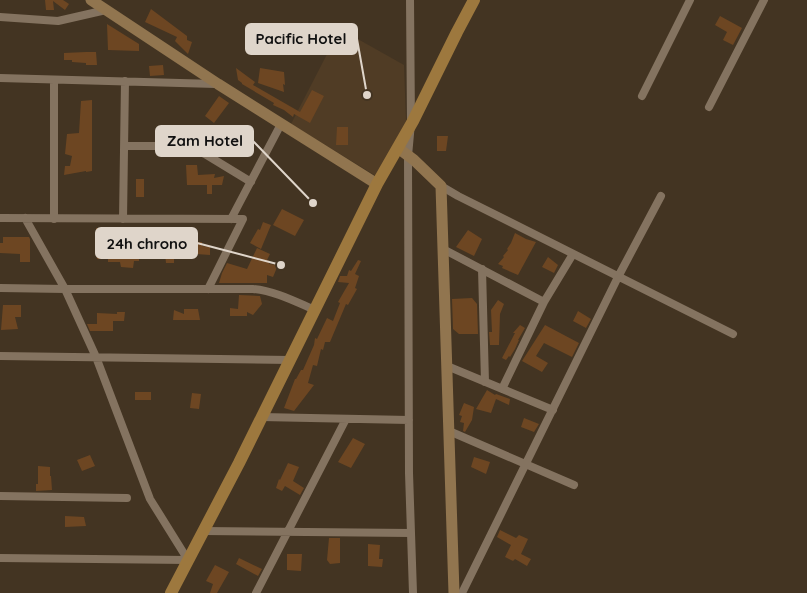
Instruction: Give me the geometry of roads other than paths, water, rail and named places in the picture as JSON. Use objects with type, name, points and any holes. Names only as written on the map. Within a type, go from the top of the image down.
[{"type":"main road","points":[[171,593],[377,184],[403,152],[411,124],[474,0]]},
{"type":"street","points":[[91,0],[218,84],[377,184]]},
{"type":"street","points":[[410,0],[411,124]]},
{"type":"street","points":[[642,96],[690,0]]},
{"type":"street","points":[[709,107],[764,0]]},
{"type":"street","points":[[0,17],[58,21],[106,10]]},
{"type":"street","points":[[0,78],[218,84]]},
{"type":"street","points":[[54,80],[54,219]]},
{"type":"street","points":[[124,219],[125,82]]},
{"type":"street","points":[[231,219],[282,124]]},
{"type":"street","points":[[124,146],[183,146],[205,154],[251,182]]},
{"type":"street","points":[[403,152],[441,186],[458,196],[733,334]]},
{"type":"street","points":[[403,152],[413,593]]},
{"type":"street","points":[[441,186],[454,593]]},
{"type":"street","points":[[462,593],[660,196]]},
{"type":"street","points":[[0,218],[242,219],[208,289]]},
{"type":"street","points":[[25,218],[65,289],[96,357],[150,498],[188,560]]},
{"type":"street","points":[[443,249],[544,302]]},
{"type":"street","points":[[502,389],[544,302],[573,254]]},
{"type":"street","points":[[482,269],[485,382]]},
{"type":"street","points":[[0,288],[253,289],[267,290],[315,310]]},
{"type":"street","points":[[0,356],[290,360]]},
{"type":"street","points":[[447,366],[553,410]]},
{"type":"street","points":[[261,417],[409,420]]},
{"type":"street","points":[[256,593],[346,419]]},
{"type":"street","points":[[449,431],[574,485]]},
{"type":"street","points":[[0,496],[127,498]]},
{"type":"street","points":[[203,531],[411,532]]},
{"type":"street","points":[[0,558],[188,560]]},
{"type":"place","name":"Pacific Hotel","points":[[367,95]]},
{"type":"place","name":"Zam Hotel","points":[[313,203]]},
{"type":"place","name":"24h chrono","points":[[281,265]]}]
